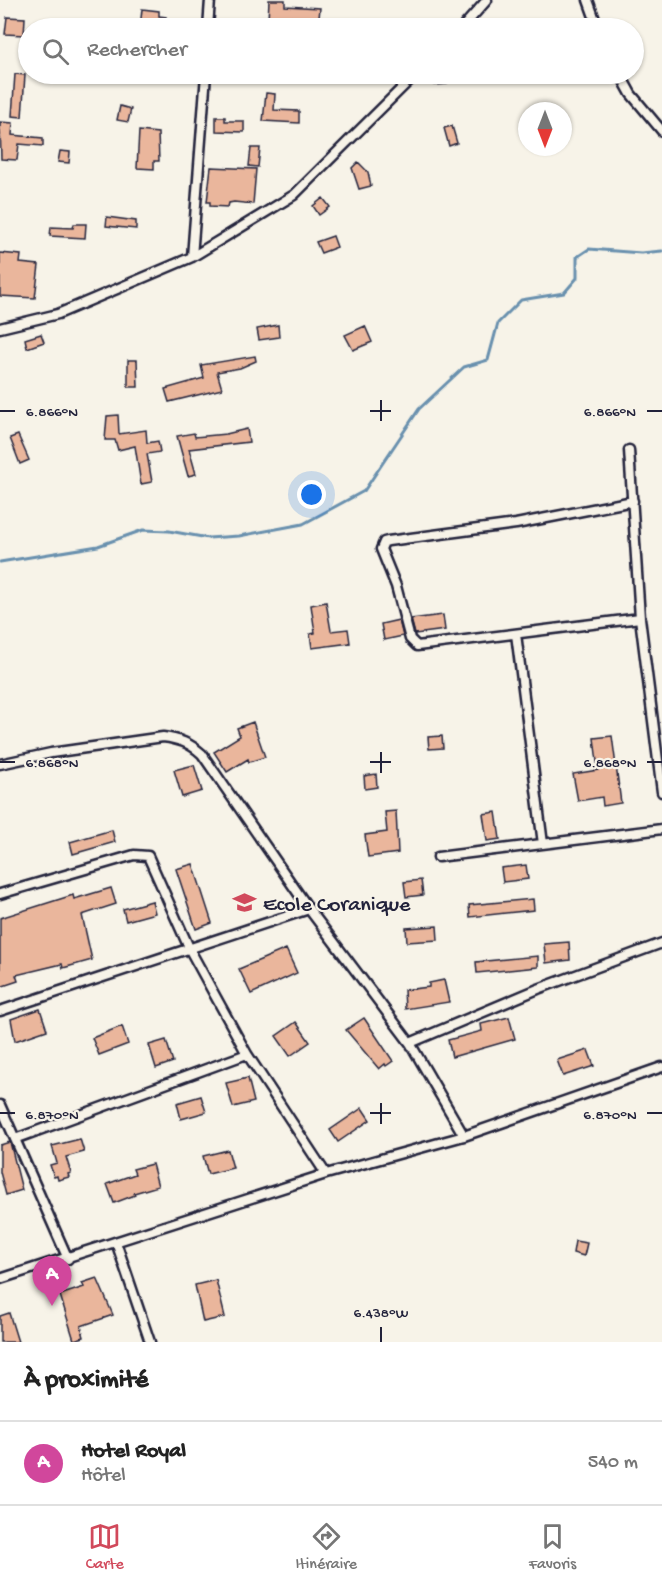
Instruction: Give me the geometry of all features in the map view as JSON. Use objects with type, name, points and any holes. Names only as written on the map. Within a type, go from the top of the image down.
[{"type":"street","points":[[209,18],[210,0]]},
{"type":"street","points":[[471,18],[487,0]]},
{"type":"street","points":[[588,0],[594,18]]},
{"type":"street","points":[[192,257],[205,84]]},
{"type":"street","points":[[0,328],[58,314],[192,257],[294,195],[406,84]]},
{"type":"street","points":[[626,84],[662,131]]},
{"type":"street","points":[[662,123],[662,131]]},
{"type":"street","points":[[629,450],[640,618],[659,749],[662,792]]},
{"type":"street","points":[[633,501],[516,524],[388,541],[382,545],[412,645],[423,646],[640,618]]},
{"type":"street","points":[[516,634],[543,844]]},
{"type":"street","points":[[0,764],[163,737],[178,739],[192,745],[202,754],[309,909],[410,1043],[464,1136]]},
{"type":"street","points":[[438,857],[662,829]]},
{"type":"street","points":[[0,894],[142,854],[152,861],[190,950],[247,1054],[326,1174]]},
{"type":"street","points":[[0,1011],[309,909]]},
{"type":"street","points":[[410,1043],[538,989],[662,943]]},
{"type":"street","points":[[15,1139],[247,1054]]},
{"type":"street","points":[[0,1279],[68,1259],[326,1174],[464,1136],[662,1067]]},
{"type":"street","points":[[0,1105],[68,1259]]},
{"type":"street","points":[[116,1242],[150,1342]]},
{"type":"building","points":[[269,0],[285,0],[285,6],[320,8],[319,18],[277,16],[277,18],[268,18]]},
{"type":"building","points":[[142,9],[159,11],[159,16],[166,17],[166,18],[141,18]]},
{"type":"building","points":[[7,17],[25,18],[18,18],[18,35],[5,34]]},
{"type":"building","points":[[15,74],[18,74],[18,84],[24,84],[22,117],[12,116]]},
{"type":"building","points":[[266,93],[275,94],[274,110],[299,111],[299,123],[263,121]]},
{"type":"building","points":[[120,106],[131,109],[128,122],[117,120]]},
{"type":"building","points":[[216,117],[225,117],[225,121],[244,121],[244,132],[216,131]]},
{"type":"building","points":[[0,122],[13,123],[12,135],[43,138],[43,146],[19,144],[17,160],[1,159]]},
{"type":"building","points":[[452,126],[457,143],[449,146],[444,128]]},
{"type":"building","points":[[139,131],[158,133],[159,161],[154,161],[154,169],[137,168]]},
{"type":"building","points":[[251,148],[260,148],[258,167],[249,166]]},
{"type":"building","points":[[60,151],[70,152],[69,163],[58,162]]},
{"type":"building","points":[[358,162],[368,172],[371,186],[359,189],[352,168]]},
{"type":"building","points":[[211,167],[256,169],[253,204],[234,202],[229,203],[228,207],[210,206],[210,202],[207,202]]},
{"type":"building","points":[[323,198],[330,207],[319,215],[313,206]]},
{"type":"building","points":[[107,217],[136,221],[136,229],[106,226]]},
{"type":"building","points":[[74,224],[86,224],[85,238],[50,236],[51,227],[73,228]]},
{"type":"building","points":[[333,236],[337,247],[321,253],[316,242]]},
{"type":"building","points":[[0,253],[21,255],[20,263],[39,265],[35,298],[0,296]]},
{"type":"building","points":[[278,325],[279,337],[259,340],[257,329]]},
{"type":"building","points":[[365,326],[372,342],[353,350],[345,335]]},
{"type":"building","points":[[41,334],[44,342],[27,348],[25,339]]},
{"type":"building","points":[[255,356],[256,361],[240,368],[217,372],[222,389],[169,402],[165,389],[204,378],[201,365]]},
{"type":"building","points":[[128,360],[137,360],[138,387],[128,387]]},
{"type":"building","points":[[118,415],[119,434],[146,430],[147,443],[158,441],[160,452],[147,454],[152,482],[141,484],[135,446],[118,450],[115,440],[105,440],[107,416]]},
{"type":"building","points":[[247,429],[249,442],[189,449],[196,474],[188,476],[177,436],[194,433],[195,437],[226,434]]},
{"type":"building","points":[[18,435],[29,460],[20,464],[10,438]]},
{"type":"building","points":[[326,602],[331,631],[348,629],[350,643],[312,648],[310,634],[315,633],[311,605]]},
{"type":"building","points":[[443,615],[445,630],[415,634],[411,619]]},
{"type":"building","points":[[399,620],[403,636],[384,640],[381,624]]},
{"type":"building","points":[[253,722],[265,757],[249,762],[248,759],[227,772],[214,752],[240,736],[237,728]]},
{"type":"building","points":[[442,736],[443,748],[429,749],[428,737]]},
{"type":"building","points":[[612,736],[621,803],[603,806],[602,797],[578,801],[573,774],[598,770],[594,738]]},
{"type":"building","points":[[194,765],[202,791],[182,797],[174,770]]},
{"type":"building","points":[[376,774],[377,787],[365,789],[364,776]]},
{"type":"building","points":[[396,811],[398,853],[368,857],[365,835],[387,832],[385,812]]},
{"type":"building","points":[[496,812],[500,839],[487,841],[483,814]]},
{"type":"building","points":[[112,830],[115,842],[73,854],[70,842]]},
{"type":"building","points":[[193,864],[212,923],[196,929],[176,869]]},
{"type":"building","points":[[526,865],[528,879],[503,882],[501,868]]},
{"type":"building","points":[[421,880],[423,895],[406,897],[404,882]]},
{"type":"building","points":[[111,888],[116,904],[82,915],[92,960],[63,968],[62,964],[16,975],[18,981],[0,987],[0,918],[73,895],[74,899]]},
{"type":"building","points":[[533,899],[534,910],[470,917],[469,905]]},
{"type":"building","points":[[152,901],[155,913],[126,921],[123,909]]},
{"type":"building","points":[[437,926],[438,940],[407,942],[406,928]]},
{"type":"building","points":[[569,942],[570,960],[546,963],[544,944]]},
{"type":"building","points":[[286,949],[297,973],[251,994],[239,969]]},
{"type":"building","points":[[538,956],[538,967],[477,973],[476,962]]},
{"type":"building","points":[[444,980],[449,1002],[405,1009],[404,990],[429,987],[429,983]]},
{"type":"building","points":[[40,1009],[47,1030],[15,1041],[11,1019]]},
{"type":"building","points":[[509,1017],[515,1039],[452,1057],[448,1040],[482,1031],[481,1024]]},
{"type":"building","points":[[364,1018],[393,1061],[379,1069],[346,1030]]},
{"type":"building","points":[[296,1022],[310,1042],[290,1056],[276,1036]]},
{"type":"building","points":[[122,1026],[128,1044],[99,1055],[92,1038]]},
{"type":"building","points":[[166,1040],[173,1062],[156,1068],[149,1045]]},
{"type":"building","points":[[588,1050],[594,1066],[563,1076],[557,1060]]},
{"type":"building","points":[[248,1078],[254,1102],[233,1107],[226,1083]]},
{"type":"building","points":[[201,1096],[206,1112],[181,1119],[177,1103]]},
{"type":"building","points":[[362,1108],[370,1120],[338,1142],[330,1130]]},
{"type":"building","points":[[80,1139],[84,1152],[66,1157],[71,1173],[68,1174],[69,1177],[58,1180],[57,1176],[54,1177],[50,1165],[57,1163],[52,1146]]},
{"type":"building","points":[[10,1142],[22,1190],[6,1195],[0,1172],[0,1145]]},
{"type":"building","points":[[228,1150],[233,1168],[208,1174],[203,1156]]},
{"type":"building","points":[[152,1164],[158,1186],[134,1193],[135,1195],[114,1203],[107,1184],[135,1174],[133,1169]]},
{"type":"building","points":[[575,1241],[587,1243],[584,1256],[573,1253]]},
{"type":"building","points":[[97,1278],[113,1315],[81,1326],[84,1337],[74,1340],[60,1295],[84,1287],[82,1283]]},
{"type":"building","points":[[216,1280],[225,1317],[203,1322],[195,1285]]},
{"type":"building","points":[[9,1313],[18,1342],[0,1342],[0,1316]]},
{"type":"waterway","points":[[0,562],[98,546],[143,530],[169,531],[208,538],[239,536],[303,524],[364,491],[419,409],[464,367],[488,360],[498,323],[521,300],[564,293],[577,278],[577,257],[589,249],[641,253],[662,251]]},
{"type":"place","name":"Ecole Coranique","points":[[245,902]]},
{"type":"place","name":"Hotel Royal","points":[[52,1306]]}]
